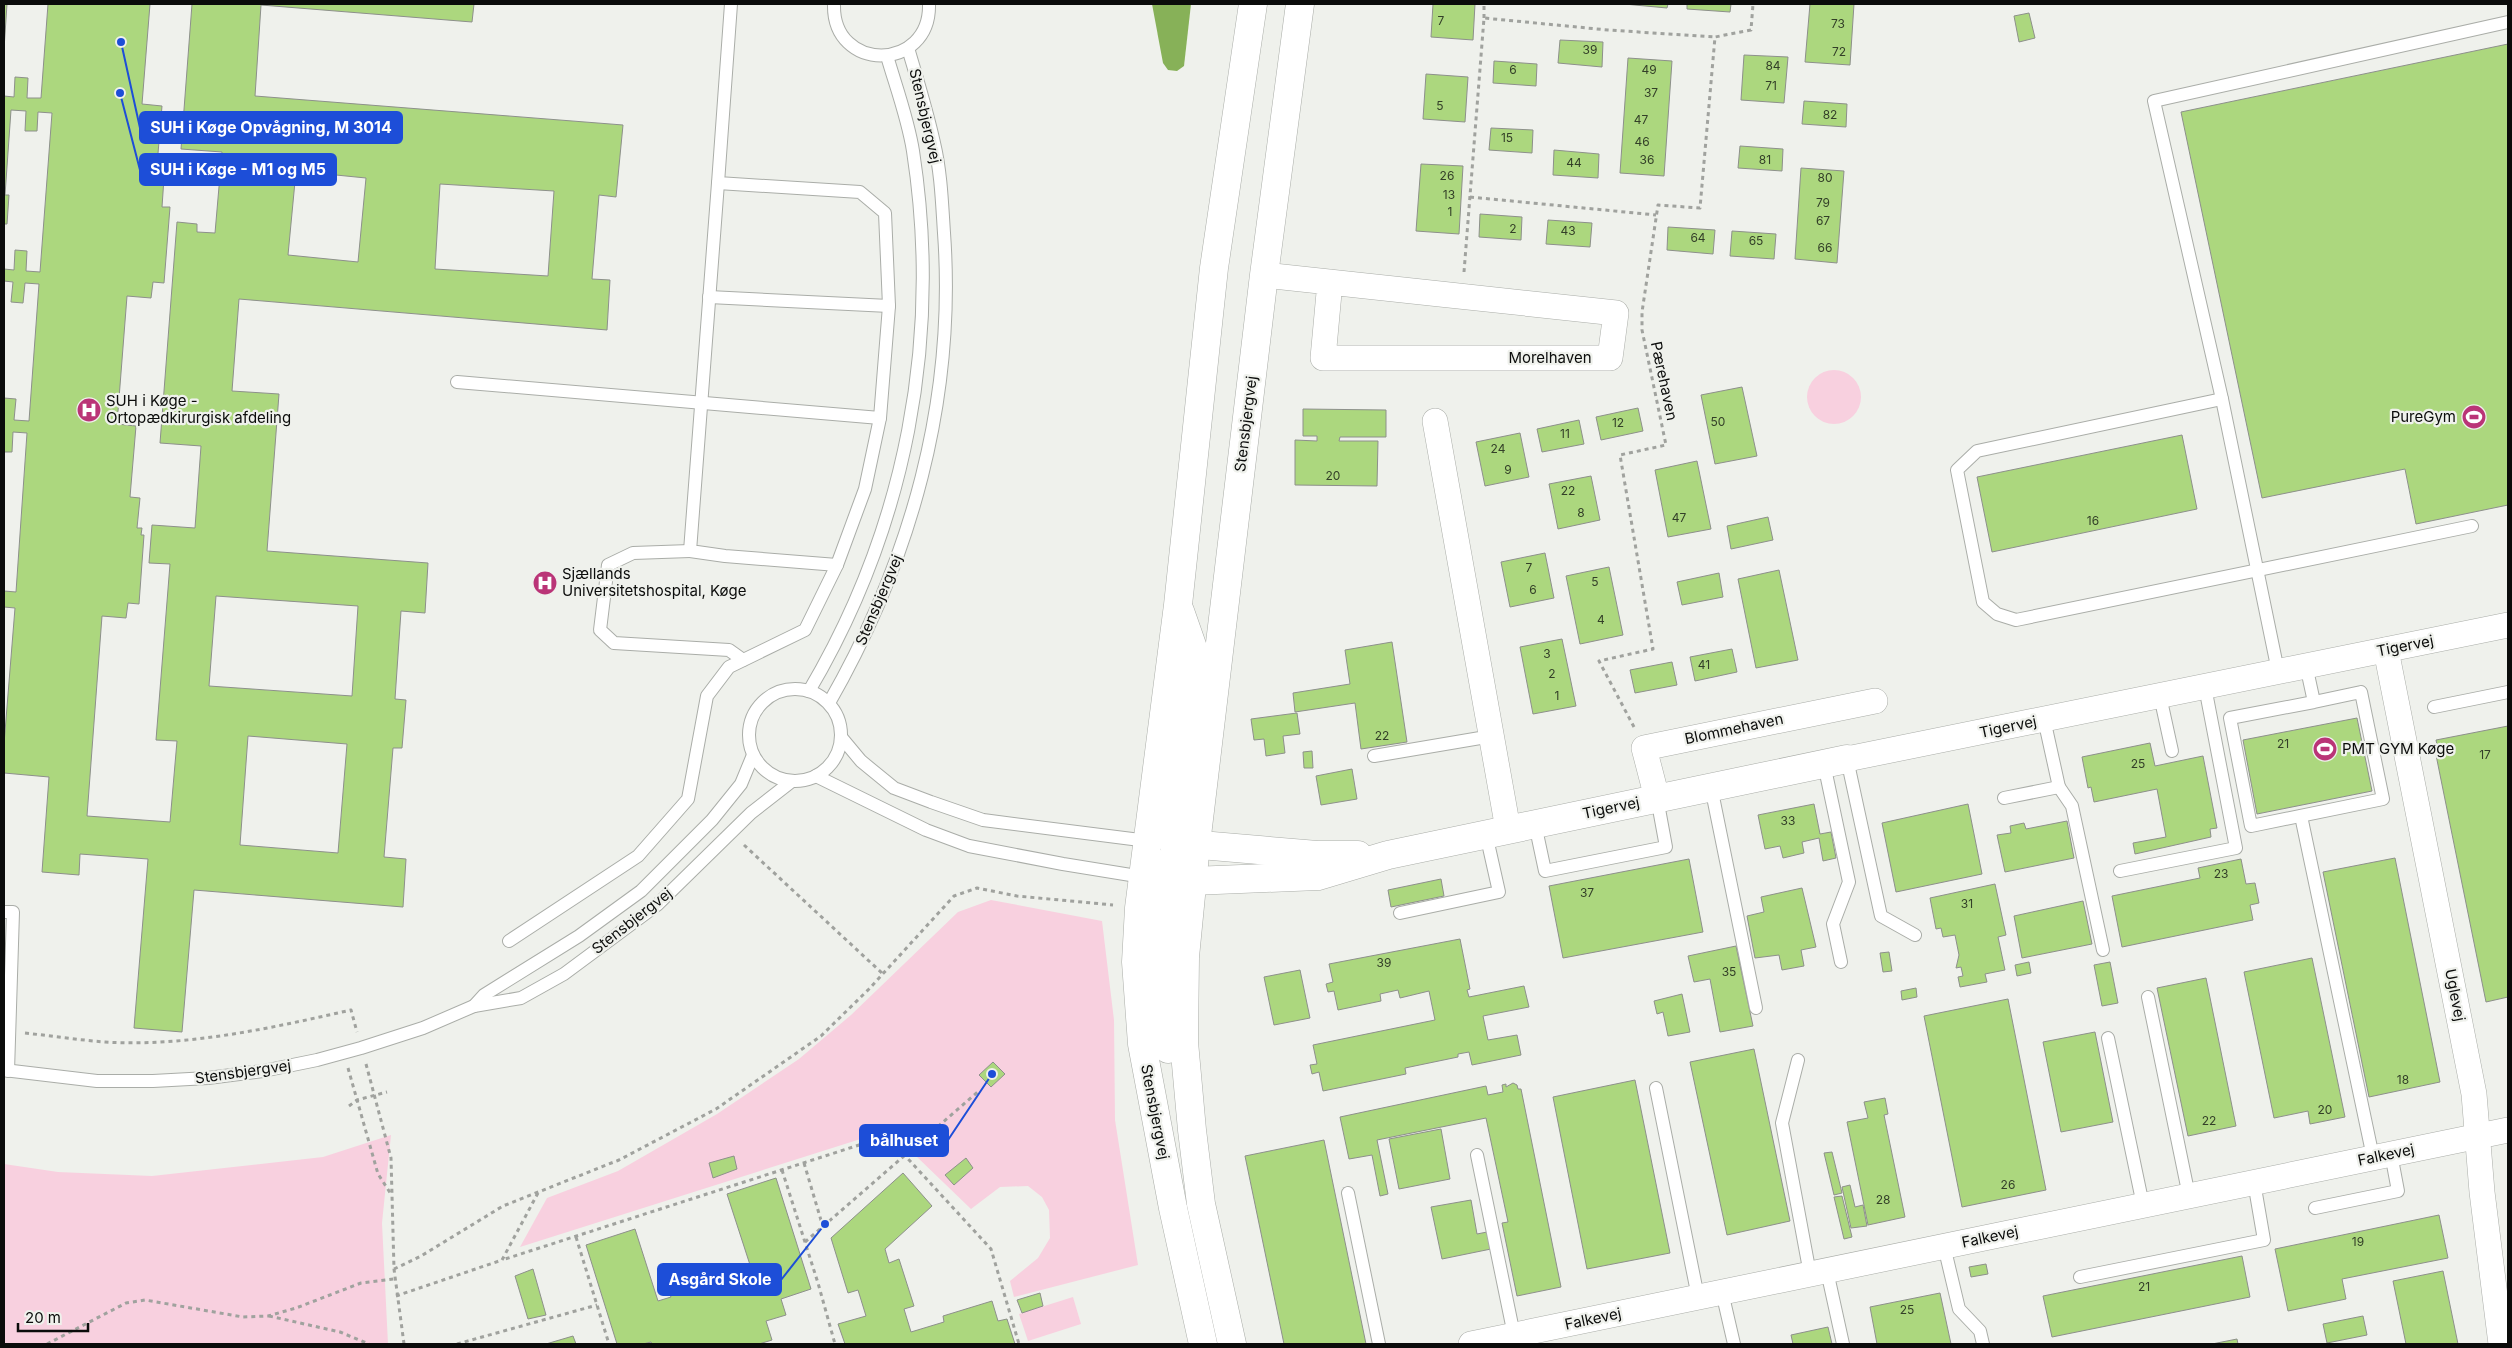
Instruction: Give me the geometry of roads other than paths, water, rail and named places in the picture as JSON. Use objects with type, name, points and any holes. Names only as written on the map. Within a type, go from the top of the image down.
[{"type":"street","name":"Stensbjergvej","points":[[1204,1344],[1173,1208],[1142,1044],[1136,962],[1139,908],[1168,879],[1172,843],[1178,605],[1214,268],[1252,4]]},
{"type":"street","name":"Stensbjergvej","points":[[1232,1344],[1202,1204],[1192,1130],[1184,1042],[1186,957],[1168,879],[1172,843],[1264,275],[1300,4]]},
{"type":"street","name":"Morelhaven","points":[[1264,275],[1330,282],[1462,298],[1616,313],[1610,358],[1323,358],[1330,282]]},
{"type":"street","points":[[1435,421],[1492,736],[1497,831]]},
{"type":"street","name":"Tigervej","points":[[1168,879],[1318,876],[1388,855],[1497,831],[2508,625]]},
{"type":"street","name":"Uglevej","points":[[2386,650],[2474,1094],[2482,1192],[2501,1344]]},
{"type":"street","name":"Blommehaven","points":[[1657,798],[1644,748],[1875,700]]},
{"type":"street","name":"Tigervej","points":[[1172,843],[1317,855],[1388,855]]},
{"type":"street","name":"Falkevej","points":[[1471,1344],[1508,1339],[1698,1297],[2508,1130]]},
{"type":"lane","points":[[690,551],[731,4]]},
{"type":"lane","points":[[834,4],[834,19],[839,31],[847,42],[870,56],[887,56],[908,48],[918,40],[928,17],[929,4]]},
{"type":"lane","points":[[2278,671],[2222,399],[2154,101],[2508,22]]},
{"type":"lane","name":"Stensbjergvej","points":[[828,703],[869,628],[891,577],[909,525],[928,454],[942,364],[946,300],[942,199],[934,144],[908,48]]},
{"type":"lane","name":"Stensbjergvej","points":[[809,691],[848,618],[870,569],[887,519],[911,423],[919,361],[923,308],[923,255],[919,201],[912,149],[887,56]]},
{"type":"lane","points":[[509,942],[638,856],[688,799],[707,696],[729,667],[805,630],[837,565],[865,489],[880,418],[889,306],[885,213],[860,192],[718,183]]},
{"type":"lane","points":[[709,297],[889,306]]},
{"type":"lane","points":[[458,382],[880,418]]},
{"type":"lane","points":[[2222,399],[1977,451],[1957,470],[1983,602],[1997,614],[2016,620],[2257,572],[2472,526]]},
{"type":"lane","points":[[743,660],[729,650],[614,643],[600,630],[608,565],[633,553],[690,551],[725,556],[837,565]]},
{"type":"lane","points":[[2306,665],[2314,702]]},
{"type":"lane","points":[[2120,871],[2236,848],[2205,687]]},
{"type":"lane","points":[[841,737],[834,760],[816,776],[792,781],[768,773],[753,755],[750,744],[751,720],[764,701],[785,690],[796,688],[809,691],[828,703],[836,713],[841,737],[861,761],[894,788],[983,820],[1172,843]]},
{"type":"lane","points":[[2361,692],[2383,799],[2251,826],[2230,718],[2314,702],[2361,692]]},
{"type":"lane","points":[[2434,707],[2508,692]]},
{"type":"lane","points":[[2160,696],[2172,751]]},
{"type":"lane","points":[[2044,719],[2059,787],[2072,806],[2103,950]]},
{"type":"lane","points":[[1374,756],[1492,736]]},
{"type":"lane","name":"Stensbjergvej","points":[[474,1006],[484,995],[579,936],[641,891],[712,820],[741,784],[753,755]]},
{"type":"lane","points":[[1836,762],[1881,916],[1916,935]]},
{"type":"lane","points":[[1836,762],[1848,882],[1833,924],[1841,962]]},
{"type":"lane","points":[[816,776],[926,830],[969,846],[1063,864],[1168,879]]},
{"type":"lane","name":"Stensbjergvej","points":[[6,1071],[97,1081],[153,1082],[263,1071],[317,1060],[423,1028],[474,1006],[521,998],[564,974],[657,905],[751,813],[792,781]]},
{"type":"lane","points":[[1711,787],[1756,1008]]},
{"type":"lane","points":[[2004,798],[2059,787]]},
{"type":"lane","points":[[1535,824],[1545,871],[1666,846],[1657,798]]},
{"type":"lane","points":[[2301,816],[2382,1156],[2398,1191],[2314,1208]]},
{"type":"lane","points":[[1400,913],[1499,892],[1497,831]]},
{"type":"lane","points":[[4,912],[13,912],[8,973],[6,1071]]},
{"type":"lane","points":[[2148,997],[2189,1196]]},
{"type":"lane","points":[[2108,1038],[2143,1205]]},
{"type":"lane","points":[[1798,1060],[1782,1123],[1818,1272],[1843,1344]]},
{"type":"lane","points":[[1656,1088],[1698,1297]]},
{"type":"lane","points":[[1477,1155],[1508,1339]]},
{"type":"lane","points":[[2080,1277],[2264,1240],[2254,1182]]},
{"type":"lane","points":[[1348,1193],[1379,1344]]},
{"type":"lane","points":[[1944,1246],[1959,1310],[1980,1331],[1983,1344]]},
{"type":"lane","points":[[1722,1292],[1734,1344]]},
{"type":"place","name":"SUH i Køge Opvågning, M 3014","points":[[121,42]]},
{"type":"place","name":"SUH i Køge - M1 og M5","points":[[120,93]]},
{"type":"place","name":"SUH i Køge - Ortopædkirurgisk afdeling","points":[[89,410]]},
{"type":"place","name":"PureGym","points":[[2474,417]]},
{"type":"place","name":"Sjællands Universitetshospital, Køge","points":[[545,583]]},
{"type":"place","name":"PMT GYM Køge","points":[[2325,749]]},
{"type":"place","name":"bålhuset","points":[[992,1074]]},
{"type":"place","name":"Asgård Skole","points":[[825,1224]]}]
